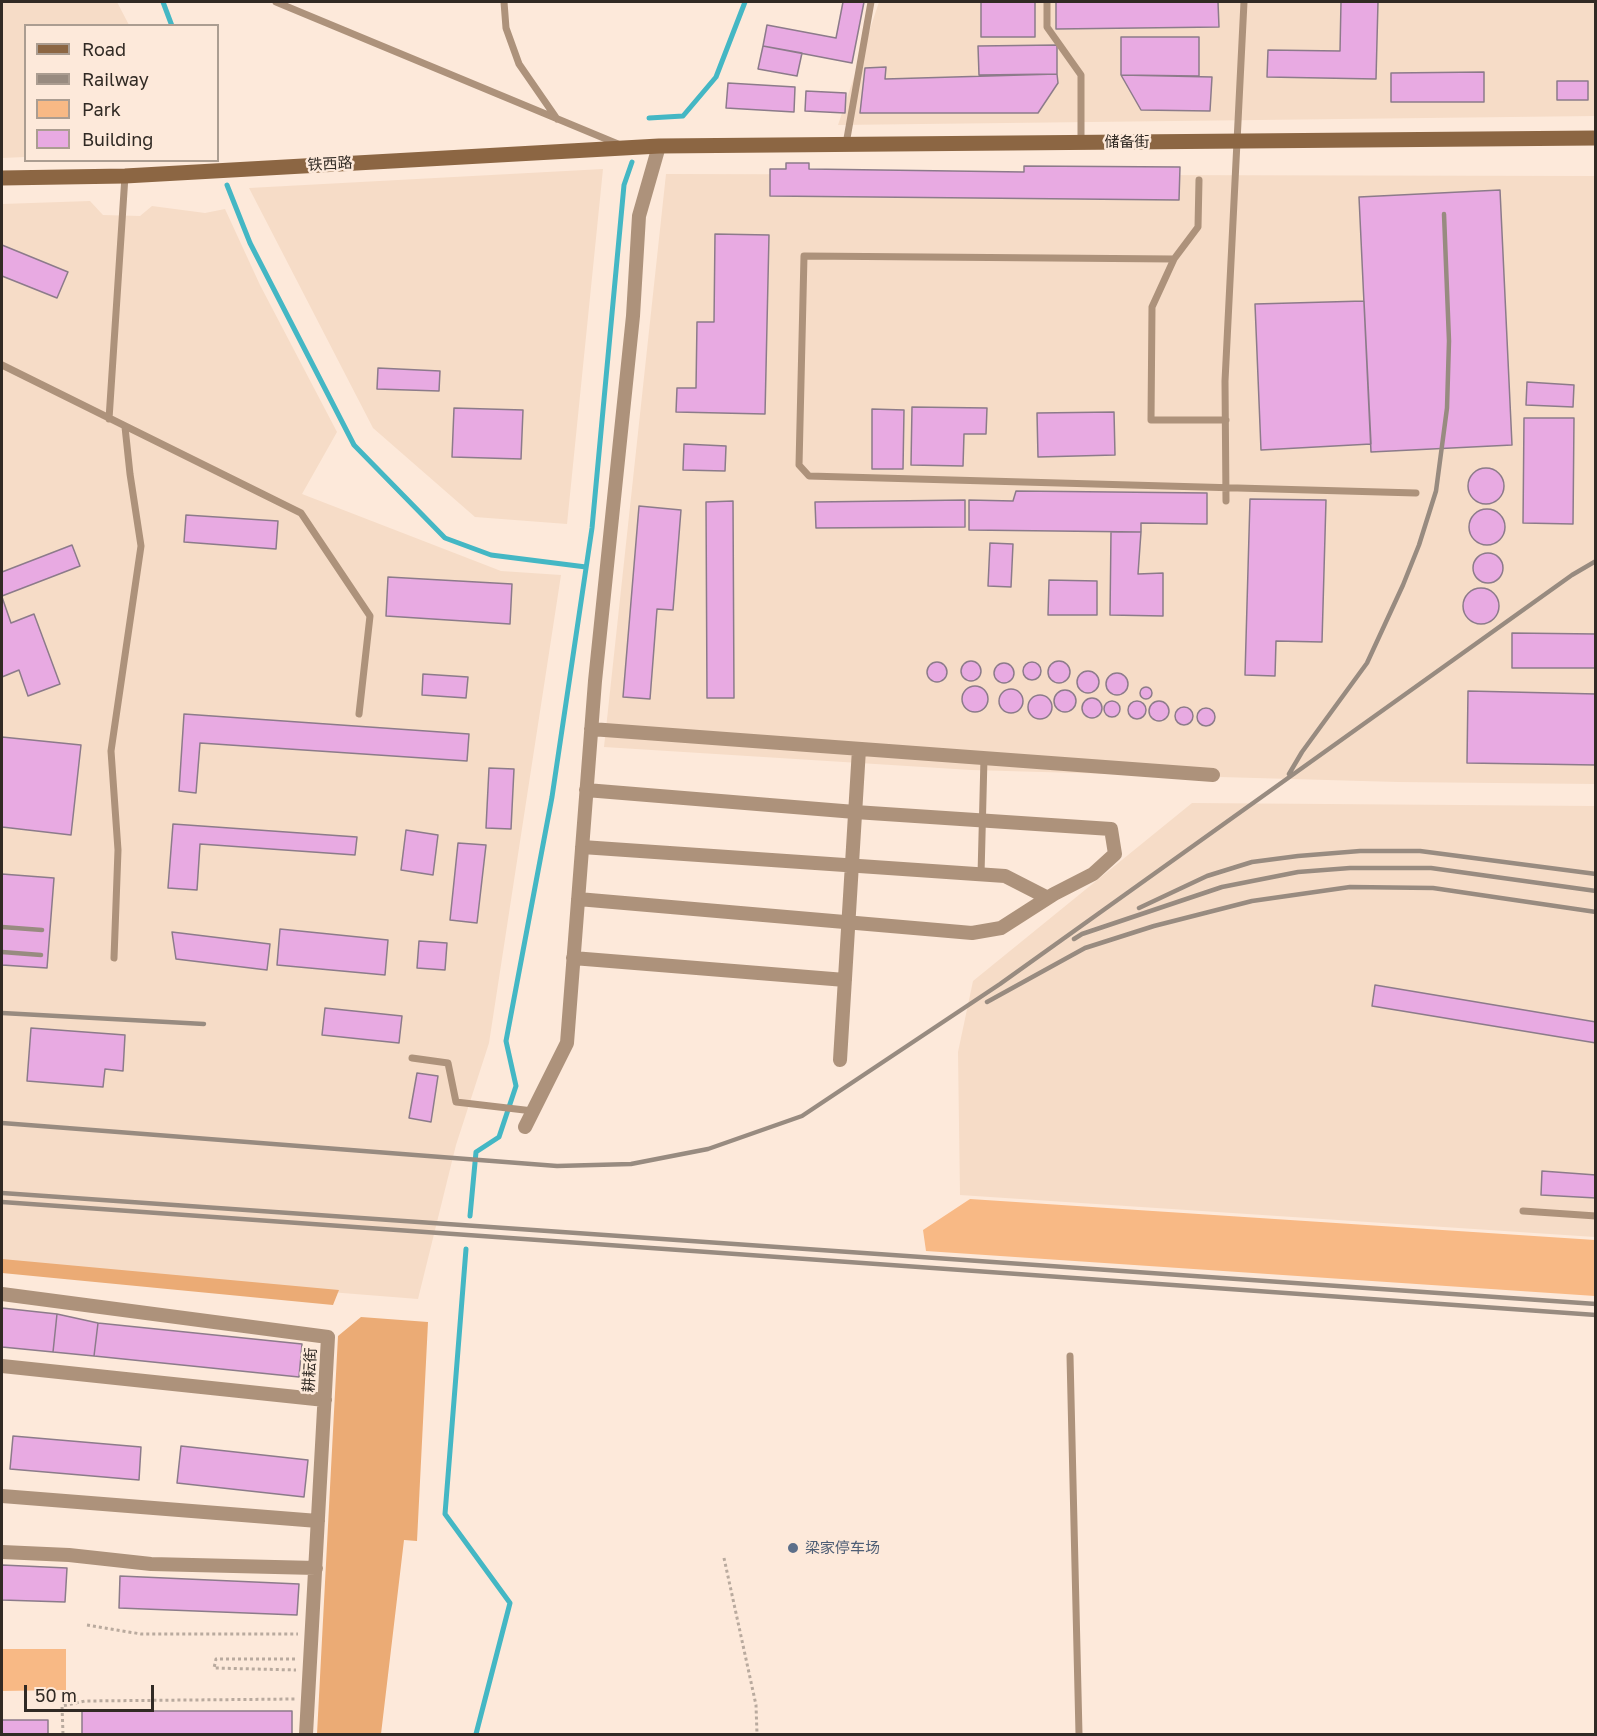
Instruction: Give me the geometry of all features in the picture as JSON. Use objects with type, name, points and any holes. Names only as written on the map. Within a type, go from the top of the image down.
[{"type":"street","name":"储备街","points":[[659,146],[1596,138]]},
{"type":"street","name":"铁西路","points":[[2,178],[125,176],[659,146]]},
{"type":"street","points":[[525,1127],[527,1111],[567,1043],[595,681],[633,316],[639,216],[659,146]]},
{"type":"street","points":[[591,729],[1213,775]]},
{"type":"street","points":[[840,1060],[859,749]]},
{"type":"street","points":[[578,899],[972,933],[1001,928],[1048,898],[1093,874],[1115,854],[1111,829],[855,812],[586,790]]},
{"type":"street","points":[[582,847],[1005,876],[1048,898]]},
{"type":"street","points":[[573,958],[845,980]]},
{"type":"street","name":"耕耘街","points":[[2,1294],[328,1337],[306,1734]]},
{"type":"street","points":[[2,1366],[325,1400]]},
{"type":"street","points":[[2,1496],[318,1521]]},
{"type":"street","points":[[2,1552],[69,1554],[152,1564],[316,1568]]},
{"type":"lane","points":[[276,2],[626,147]]},
{"type":"lane","points":[[504,2],[506,28],[519,64],[557,119]]},
{"type":"lane","points":[[846,144],[871,2]]},
{"type":"lane","points":[[1047,2],[1047,27],[1081,75],[1081,142]]},
{"type":"lane","points":[[1226,501],[1225,381],[1244,2]]},
{"type":"lane","points":[[109,419],[125,176]]},
{"type":"lane","points":[[1199,180],[1198,227],[1174,259],[1152,307],[1151,420],[1226,420]]},
{"type":"lane","points":[[1174,259],[804,256],[799,465],[809,477],[1416,493]]},
{"type":"lane","points":[[2,365],[301,513],[370,616],[359,714]]},
{"type":"lane","points":[[114,958],[118,850],[111,751],[141,546],[125,427]]},
{"type":"lane","points":[[981,875],[984,758]]},
{"type":"lane","points":[[412,1058],[448,1063],[456,1102],[527,1111]]},
{"type":"lane","points":[[1523,1211],[1596,1216]]},
{"type":"lane","points":[[1070,1356],[1079,1734]]},
{"type":"path","points":[[724,1558],[756,1705],[757,1734]]},
{"type":"path","points":[[87,1625],[141,1634],[312,1634]]},
{"type":"path","points":[[216,1659],[285,1660],[310,1665],[214,1668],[216,1659]]},
{"type":"path","points":[[63,1734],[62,1706],[85,1701],[308,1699]]},
{"type":"shaded area","points":[[2,2],[117,2],[128,24],[24,24],[24,157],[2,158]]},
{"type":"shaded area","points":[[879,2],[1595,2],[1595,116],[838,125]]},
{"type":"shaded area","points":[[603,169],[567,524],[475,517],[373,428],[249,188]]},
{"type":"shaded area","points":[[666,174],[1595,176],[1595,784],[1398,782],[971,770],[604,747]]},
{"type":"shaded area","points":[[90,201],[103,215],[140,216],[152,206],[205,213],[225,209],[260,285],[337,432],[302,494],[501,571],[561,575],[489,1043],[456,1145],[418,1299],[2,1266],[2,204]]},
{"type":"shaded area","points":[[1192,803],[1595,806],[1595,1237],[960,1195],[958,1052],[973,981]]},
{"type":"shaded area","points":[[2,1259],[339,1290],[333,1305],[2,1273]]},
{"type":"shaded area","points":[[361,1317],[428,1322],[417,1541],[404,1540],[381,1734],[317,1734],[338,1336]]},
{"type":"green space","points":[[970,1199],[1595,1240],[1595,1296],[926,1251],[923,1230]]},
{"type":"green space","points":[[2,1649],[66,1649],[66,1690],[2,1691]]},
{"type":"building","points":[[843,2],[864,2],[852,63],[763,46],[767,25],[836,38]]},
{"type":"building","points":[[981,2],[1035,2],[1035,37],[981,37]]},
{"type":"building","points":[[1056,2],[1218,2],[1219,27],[1056,29]]},
{"type":"building","points":[[1341,2],[1378,2],[1376,79],[1267,77],[1268,50],[1340,51]]},
{"type":"building","points":[[1121,37],[1199,37],[1199,76],[1121,75]]},
{"type":"building","points":[[1057,45],[1057,74],[979,75],[978,46]]},
{"type":"building","points":[[763,46],[802,53],[797,76],[758,69]]},
{"type":"building","points":[[886,67],[885,79],[1057,74],[1058,83],[1038,113],[860,113],[865,68]]},
{"type":"building","points":[[1484,72],[1484,102],[1391,102],[1391,73]]},
{"type":"building","points":[[1121,75],[1212,77],[1210,111],[1141,110]]},
{"type":"building","points":[[1557,81],[1588,81],[1588,100],[1557,100]]},
{"type":"building","points":[[728,83],[795,87],[794,112],[726,108]]},
{"type":"building","points":[[806,91],[846,93],[845,113],[805,111]]},
{"type":"building","points":[[786,163],[809,163],[809,169],[1024,172],[1024,166],[1180,167],[1179,200],[770,196],[770,169],[786,169]]},
{"type":"building","points":[[1500,190],[1512,445],[1371,452],[1359,197]]},
{"type":"building","points":[[715,234],[769,235],[765,414],[676,412],[677,388],[696,388],[697,322],[714,322]]},
{"type":"building","points":[[2,245],[68,272],[57,298],[2,276]]},
{"type":"building","points":[[1364,301],[1371,444],[1261,450],[1255,304]]},
{"type":"building","points":[[378,368],[440,371],[439,391],[377,389]]},
{"type":"building","points":[[1527,382],[1574,385],[1573,407],[1526,405]]},
{"type":"building","points":[[912,407],[987,408],[986,434],[964,434],[963,466],[911,465]]},
{"type":"building","points":[[454,408],[523,410],[521,459],[452,457]]},
{"type":"building","points":[[872,409],[904,410],[903,469],[872,469]]},
{"type":"building","points":[[1114,412],[1115,455],[1038,457],[1037,413]]},
{"type":"building","points":[[1524,418],[1574,418],[1573,524],[1523,523]]},
{"type":"building","points":[[684,444],[726,446],[725,471],[683,470]]},
{"type":"building","points":[[1486,468],[1499,473],[1504,486],[1499,499],[1486,504],[1473,499],[1468,486],[1473,473]]},
{"type":"building","points":[[1016,491],[1207,493],[1207,524],[1141,523],[1141,532],[969,530],[969,500],[1013,501]]},
{"type":"building","points":[[1250,499],[1326,500],[1322,642],[1276,641],[1275,676],[1245,675]]},
{"type":"building","points":[[965,500],[965,527],[816,528],[815,502]]},
{"type":"building","points":[[733,501],[734,698],[707,698],[706,502]]},
{"type":"building","points":[[639,506],[681,510],[673,610],[657,609],[650,699],[623,697]]},
{"type":"building","points":[[1487,509],[1500,514],[1505,527],[1500,540],[1487,545],[1474,540],[1469,527],[1474,514]]},
{"type":"building","points":[[186,515],[278,521],[276,549],[184,542]]},
{"type":"building","points":[[1111,532],[1141,532],[1138,574],[1163,573],[1163,616],[1110,615]]},
{"type":"building","points":[[990,543],[1013,544],[1011,587],[988,586]]},
{"type":"building","points":[[72,545],[80,566],[2,596],[2,572]]},
{"type":"building","points":[[1488,553],[1494,554],[1502,562],[1502,574],[1494,582],[1488,583],[1482,582],[1474,574],[1473,568],[1474,562],[1482,554]]},
{"type":"building","points":[[388,577],[512,584],[510,624],[386,616]]},
{"type":"building","points":[[1049,580],[1097,581],[1097,615],[1048,615]]},
{"type":"building","points":[[1481,588],[1494,593],[1499,606],[1494,619],[1481,624],[1468,619],[1463,606],[1468,593]]},
{"type":"building","points":[[2,597],[11,623],[34,614],[60,684],[28,696],[19,670],[2,677]]},
{"type":"building","points":[[1512,633],[1596,634],[1596,668],[1512,668]]},
{"type":"building","points":[[971,661],[978,664],[981,671],[978,678],[971,681],[964,678],[961,671],[964,664]]},
{"type":"building","points":[[1059,661],[1067,664],[1070,672],[1067,680],[1059,683],[1051,680],[1048,672],[1051,664]]},
{"type":"building","points":[[937,662],[944,665],[947,672],[944,679],[937,682],[930,679],[927,672],[930,665]]},
{"type":"building","points":[[1028,662],[1036,662],[1041,667],[1039,678],[1028,680],[1023,675],[1023,667]]},
{"type":"building","points":[[1004,663],[1011,666],[1014,673],[1011,680],[1004,683],[997,680],[994,673],[997,666]]},
{"type":"building","points":[[1088,671],[1096,674],[1099,682],[1096,690],[1088,693],[1080,690],[1077,682],[1080,674]]},
{"type":"building","points":[[1117,673],[1125,676],[1128,684],[1125,692],[1117,695],[1109,692],[1106,684],[1109,676]]},
{"type":"building","points":[[423,674],[468,677],[466,698],[422,695]]},
{"type":"building","points":[[975,686],[984,690],[988,699],[984,708],[975,712],[966,708],[962,699],[966,690]]},
{"type":"building","points":[[1148,687],[1151,688],[1151,698],[1144,699],[1141,698],[1140,691],[1141,688]]},
{"type":"building","points":[[1011,689],[1019,693],[1023,701],[1019,709],[1011,713],[1003,709],[999,701],[1003,693]]},
{"type":"building","points":[[1065,690],[1073,693],[1076,701],[1073,709],[1065,712],[1057,709],[1054,701],[1057,693]]},
{"type":"building","points":[[1468,691],[1596,694],[1596,765],[1467,763]]},
{"type":"building","points":[[1040,695],[1048,699],[1052,707],[1048,715],[1040,719],[1032,715],[1028,707],[1032,699]]},
{"type":"building","points":[[1092,698],[1099,701],[1102,708],[1099,715],[1092,718],[1085,715],[1082,708],[1085,701]]},
{"type":"building","points":[[1112,701],[1118,703],[1120,709],[1118,715],[1112,717],[1106,715],[1104,709],[1106,703]]},
{"type":"building","points":[[1137,701],[1143,704],[1146,710],[1143,716],[1137,719],[1131,716],[1128,710],[1131,704]]},
{"type":"building","points":[[1159,701],[1166,704],[1169,711],[1166,718],[1159,721],[1152,718],[1149,711],[1152,704]]},
{"type":"building","points":[[1180,707],[1188,707],[1193,712],[1191,723],[1180,725],[1175,720],[1175,712]]},
{"type":"building","points":[[1206,708],[1212,711],[1215,717],[1212,723],[1206,726],[1200,723],[1197,717],[1200,711]]},
{"type":"building","points":[[184,714],[469,734],[467,761],[200,743],[196,793],[179,791]]},
{"type":"building","points":[[2,737],[81,745],[71,835],[2,827]]},
{"type":"building","points":[[489,768],[514,769],[511,829],[486,828]]},
{"type":"building","points":[[173,824],[357,837],[355,855],[200,844],[197,890],[168,888]]},
{"type":"building","points":[[406,830],[438,835],[433,875],[401,870]]},
{"type":"building","points":[[458,843],[486,845],[477,923],[450,920]]},
{"type":"building","points":[[2,874],[54,878],[47,968],[2,965]]},
{"type":"building","points":[[280,929],[388,940],[385,975],[277,965]]},
{"type":"building","points":[[172,932],[270,944],[267,970],[176,959]]},
{"type":"building","points":[[419,941],[447,943],[445,970],[417,968]]},
{"type":"building","points":[[1375,985],[1596,1022],[1596,1043],[1372,1006]]},
{"type":"building","points":[[325,1008],[402,1016],[399,1043],[322,1035]]},
{"type":"building","points":[[31,1028],[125,1035],[123,1071],[105,1069],[103,1087],[27,1081]]},
{"type":"building","points":[[417,1073],[438,1076],[431,1122],[409,1118]]},
{"type":"building","points":[[1542,1171],[1596,1175],[1596,1198],[1541,1195]]},
{"type":"building","points":[[2,1308],[57,1314],[53,1352],[2,1347]]},
{"type":"building","points":[[57,1314],[98,1323],[94,1356],[53,1352]]},
{"type":"building","points":[[98,1323],[302,1344],[299,1377],[94,1356]]},
{"type":"building","points":[[13,1436],[141,1447],[139,1480],[10,1469]]},
{"type":"building","points":[[181,1446],[308,1460],[304,1497],[177,1483]]},
{"type":"building","points":[[2,1565],[67,1568],[65,1602],[2,1600]]},
{"type":"building","points":[[120,1576],[299,1584],[297,1615],[119,1608]]},
{"type":"building","points":[[82,1711],[292,1711],[292,1734],[82,1734]]},
{"type":"building","points":[[2,1720],[48,1720],[48,1734],[2,1734]]},
{"type":"waterway","points":[[163,2],[171,24]]},
{"type":"waterway","points":[[649,118],[683,116],[716,77],[745,2]]},
{"type":"waterway","points":[[470,1216],[476,1152],[499,1137],[516,1086],[506,1041],[552,797],[592,528],[624,185],[632,162]]},
{"type":"waterway","points":[[227,185],[250,243],[354,445],[445,538],[491,555],[586,567]]},
{"type":"waterway","points":[[466,1249],[445,1514],[510,1603],[476,1734]]},
{"type":"railway","points":[[1289,774],[1302,752],[1367,663],[1403,585],[1419,545],[1436,491],[1447,408],[1449,341],[1444,214]]},
{"type":"railway","points":[[2,1123],[557,1166],[631,1164],[708,1149],[802,1116],[1000,984],[1572,575],[1596,561]]},
{"type":"railway","points":[[1139,908],[1207,876],[1252,862],[1360,851],[1420,851],[1596,874]]},
{"type":"railway","points":[[1074,939],[1082,934],[1222,887],[1298,872],[1350,868],[1431,868],[1596,891]]},
{"type":"railway","points":[[987,1002],[1085,948],[1154,926],[1252,901],[1350,887],[1433,888],[1596,912]]},
{"type":"railway","points":[[2,927],[42,930]]},
{"type":"railway","points":[[2,952],[41,955]]},
{"type":"railway","points":[[2,1013],[204,1024]]},
{"type":"railway","points":[[2,1193],[1596,1304]]},
{"type":"railway","points":[[2,1202],[1596,1315]]},
{"type":"place","name":"梁家停车场","points":[[793,1548]]}]
